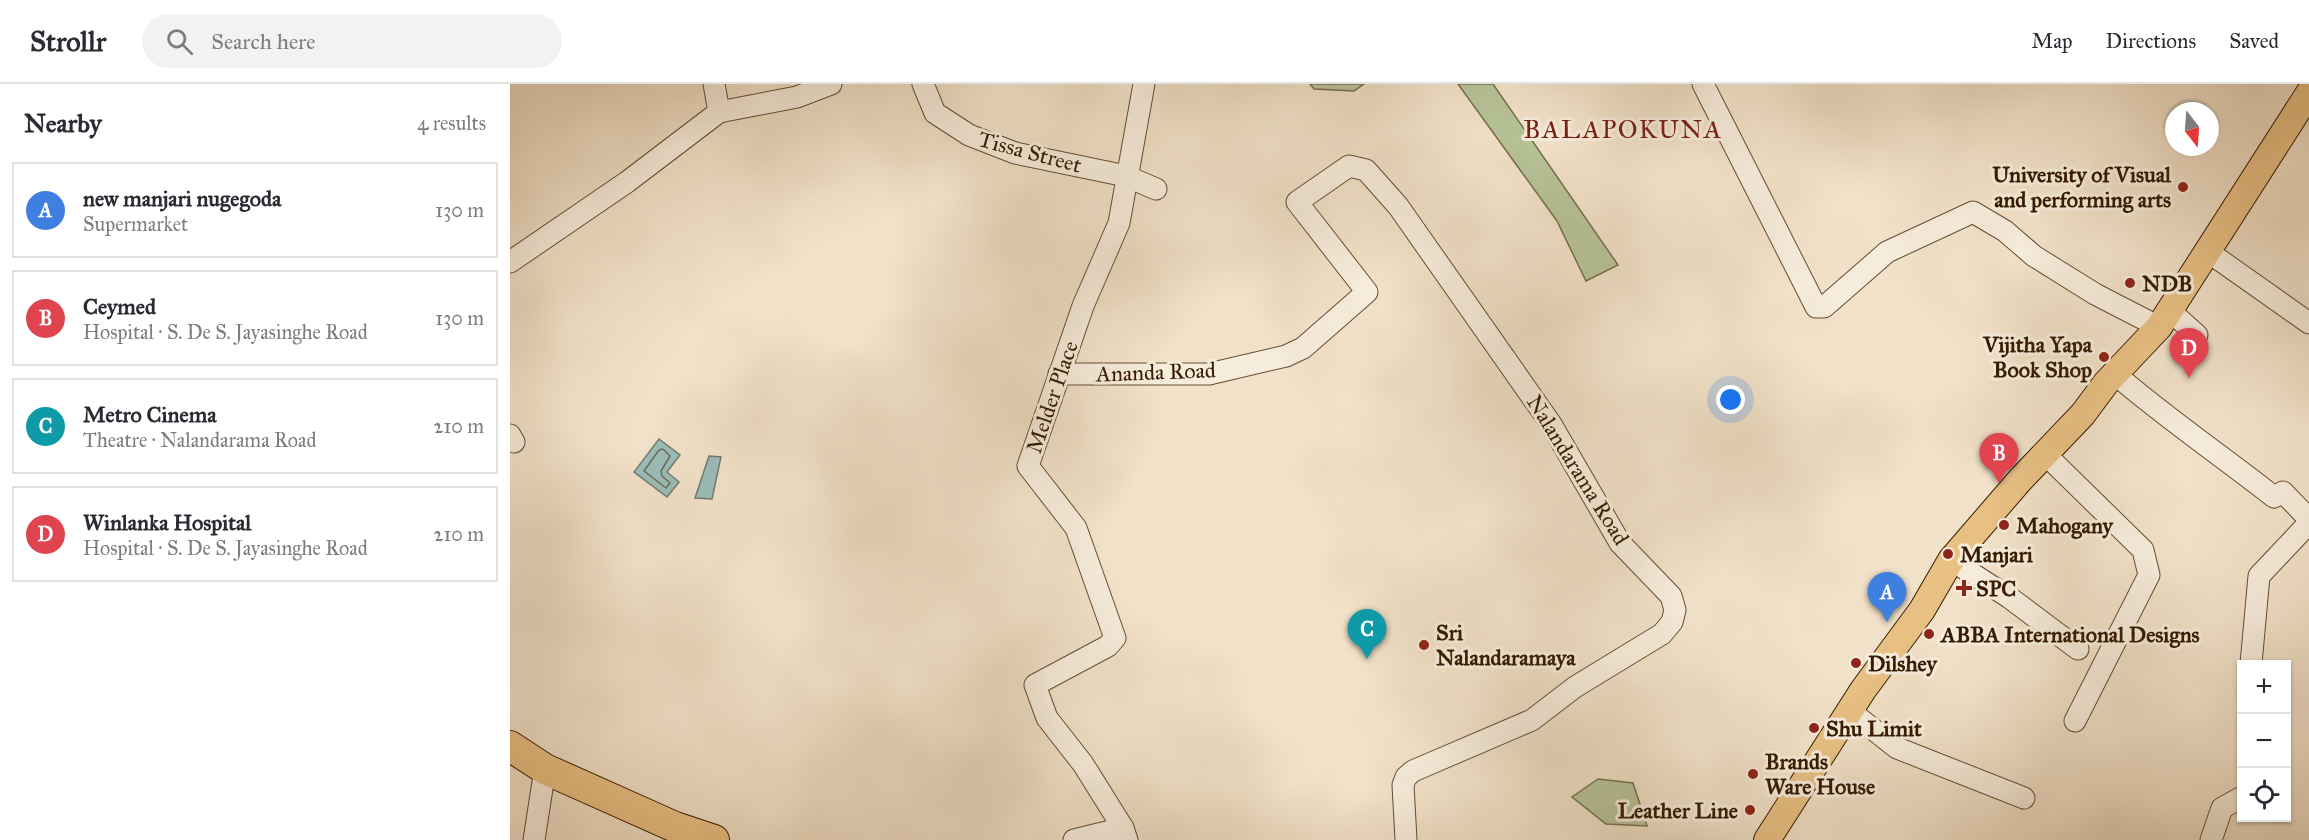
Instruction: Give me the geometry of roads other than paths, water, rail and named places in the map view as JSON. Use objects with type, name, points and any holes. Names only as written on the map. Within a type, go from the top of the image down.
[{"type":"highway","points":[[510,746],[544,769],[665,832],[714,840]]},
{"type":"main road","points":[[1767,840],[1850,711],[1922,610],[1951,560],[2044,454],[2083,414],[2164,319],[2309,93]]},
{"type":"street","points":[[714,84],[719,112]]},
{"type":"street","points":[[510,262],[627,182],[719,112],[797,98],[831,84]]},
{"type":"street","name":"Tissa Street","points":[[923,84],[935,113],[969,135],[1016,153],[1126,176],[1156,189]]},
{"type":"street","name":"Melder Place","points":[[1125,834],[1083,764],[1047,718],[1035,685],[1108,646],[1115,638],[1076,528],[1028,466],[1083,306],[1119,223],[1144,84]]},
{"type":"street","points":[[1703,84],[1816,307],[1824,307],[1887,252],[1973,212],[2005,231],[2034,256],[2095,294],[2164,319],[2197,335]]},
{"type":"street","name":"Nalandarama Road","points":[[1297,202],[1349,166],[1366,170],[1398,206],[1551,424],[1620,543],[1671,596],[1675,610],[1672,622],[1662,634],[1575,687],[1532,720],[1413,771],[1402,785],[1406,840]]},
{"type":"street","name":"Ananda Road","points":[[1059,374],[1209,374],[1286,356],[1303,348],[1366,291],[1297,202]]},
{"type":"street","points":[[2207,251],[2309,323]]},
{"type":"street","points":[[2115,374],[2151,405],[2222,455],[2274,497],[2283,492],[2309,521],[2259,576],[2251,660]]},
{"type":"street","points":[[2044,454],[2143,550],[2149,575],[2075,721]]},
{"type":"street","points":[[1951,560],[2010,598],[2078,649]]},
{"type":"street","points":[[1850,711],[1897,748],[2024,798]]},
{"type":"street","points":[[534,840],[544,769]]},
{"type":"street","points":[[2211,840],[2222,808],[2237,799]]},
{"type":"street","points":[[1074,840],[1125,834]]},
{"type":"water","points":[[659,439],[680,455],[667,472],[679,482],[667,497],[634,472]]},
{"type":"water","points":[[709,456],[721,457],[712,499],[695,498]]},
{"type":"place","name":"University of Visual and performing arts","points":[[2183,187]]},
{"type":"place","name":"NDB","points":[[2130,283]]},
{"type":"place","name":"Vijitha Yapa Book Shop","points":[[2104,357]]},
{"type":"place","name":"Winlanka Hospital","points":[[2189,378]]},
{"type":"place","name":"Ceymed","points":[[1999,483]]},
{"type":"place","name":"Mahogany","points":[[2004,525]]},
{"type":"place","name":"Manjari","points":[[1948,554]]},
{"type":"place","name":"SPC","points":[[1964,588]]},
{"type":"place","name":"new manjari nugegoda","points":[[1887,622]]},
{"type":"place","name":"ABBA International Designs","points":[[1929,634]]},
{"type":"place","name":"Sri Nalandaramaya","points":[[1424,645]]},
{"type":"place","name":"Metro Cinema","points":[[1367,659]]},
{"type":"place","name":"Dilshey","points":[[1856,663]]},
{"type":"place","name":"Shu Limit","points":[[1814,728]]},
{"type":"place","name":"Brands Ware House","points":[[1753,774]]},
{"type":"place","name":"Leather Line","points":[[1750,810]]},
{"type":"district","name":"BALAPOKUNA","points":[[1623,129]]}]
